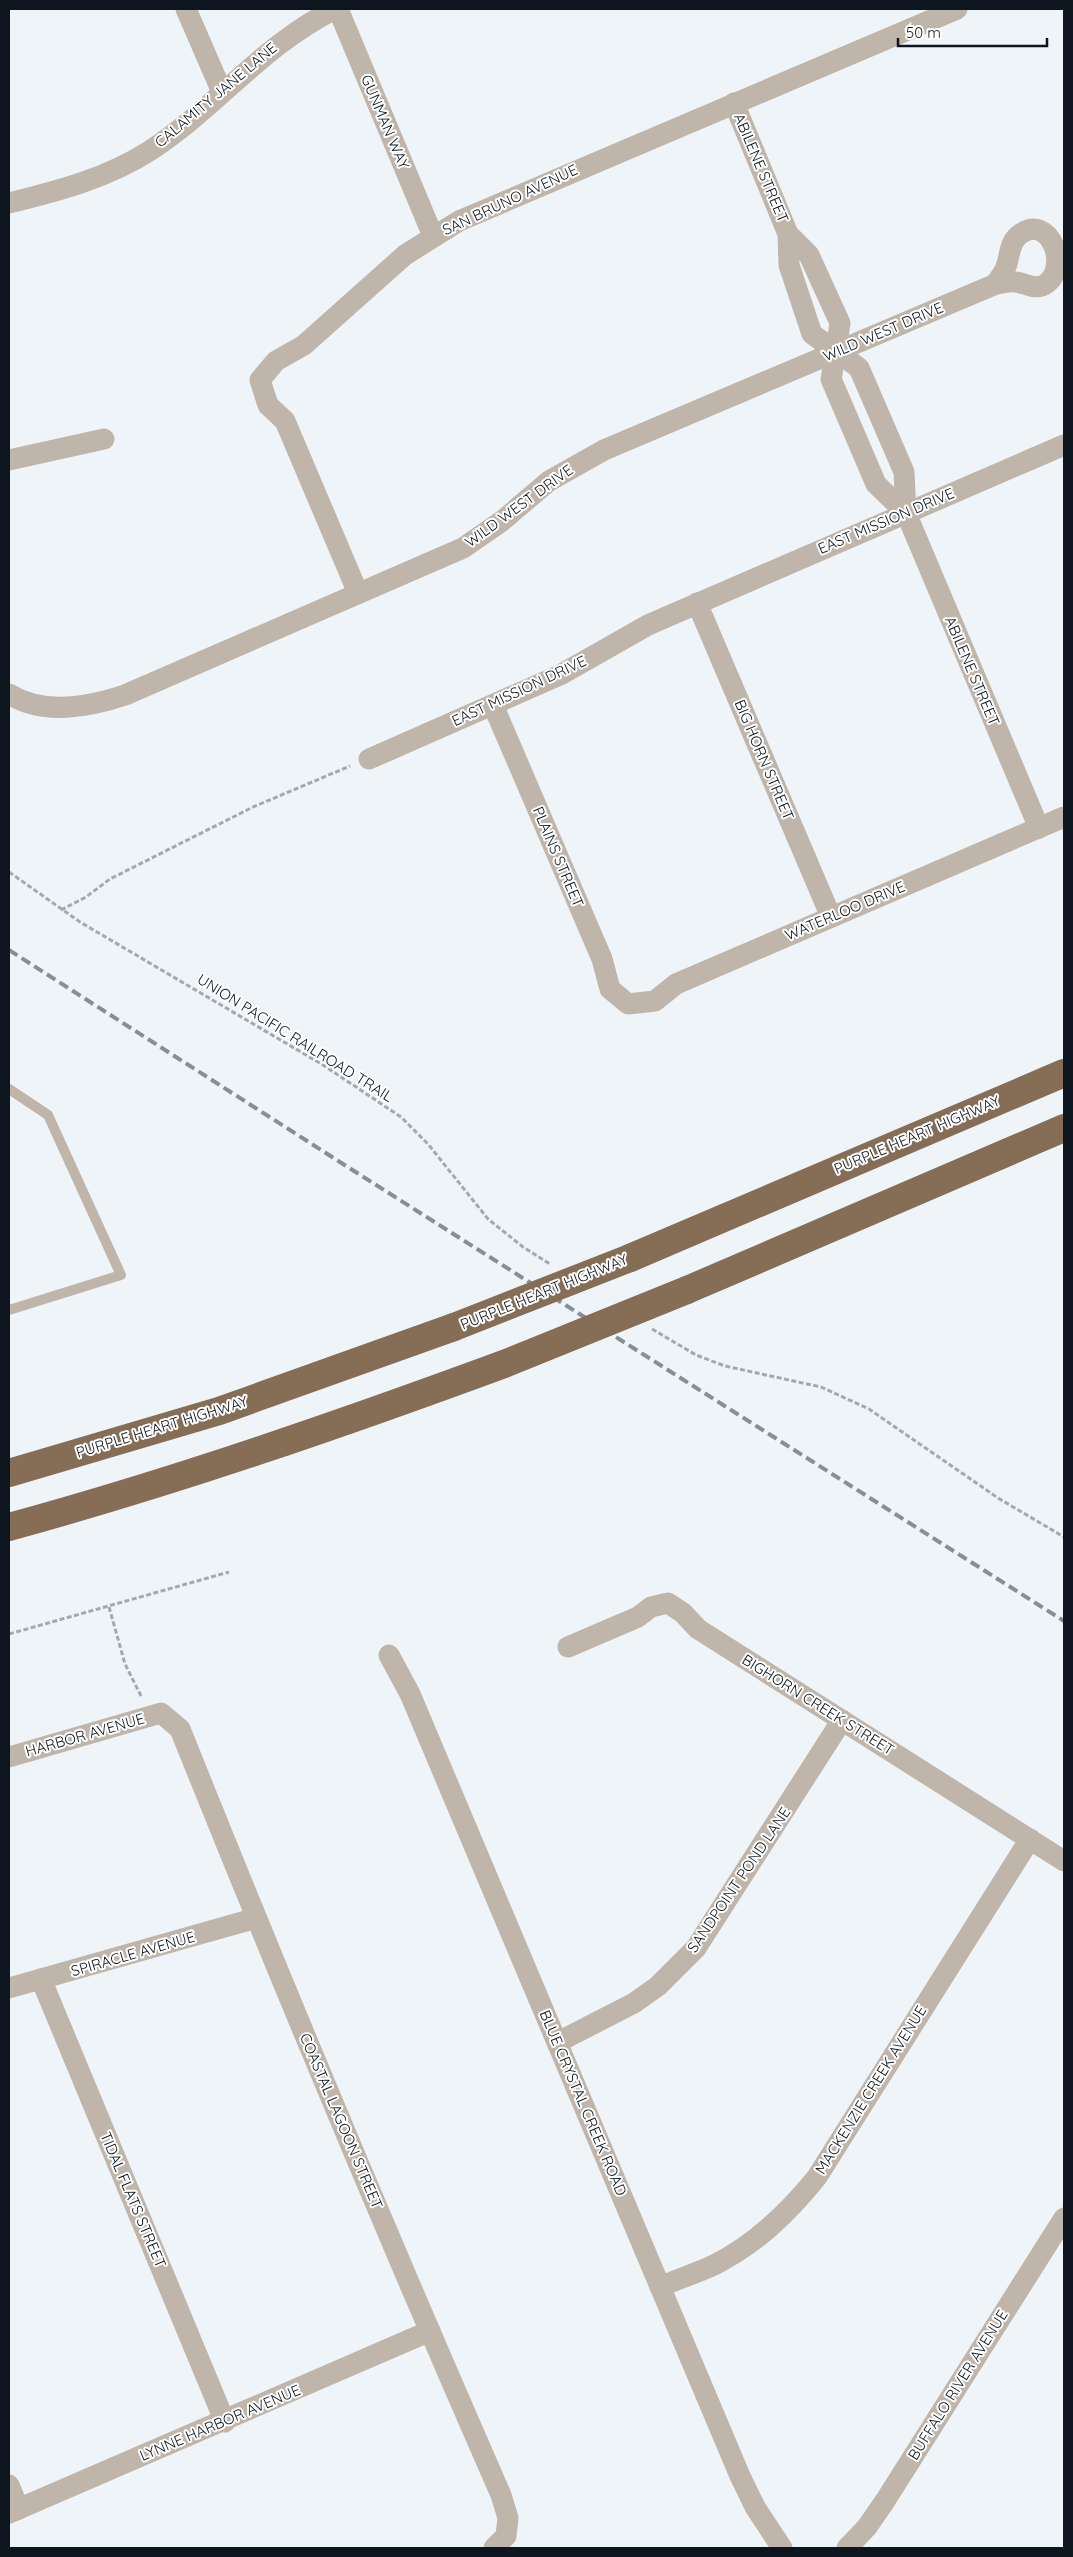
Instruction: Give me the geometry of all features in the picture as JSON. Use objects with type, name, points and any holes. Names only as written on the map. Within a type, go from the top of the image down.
[{"type":"highway","name":"PURPLE HEART HIGHWAY","points":[[9,1472],[219,1411],[454,1327],[630,1258],[1064,1073]]},
{"type":"highway","points":[[9,1527],[252,1454],[352,1420],[504,1364],[687,1290],[1064,1128]]},
{"type":"street","points":[[186,9],[222,92]]},
{"type":"street","name":"CALAMITY JANE LANE","points":[[9,203],[64,188],[122,166],[151,150],[175,132],[282,40],[337,9]]},
{"type":"street","name":"GUNMAN WAY","points":[[337,9],[432,236]]},
{"type":"street","name":"SAN BRUNO AVENUE","points":[[358,593],[285,421],[268,405],[260,380],[276,361],[304,345],[380,275],[432,236],[485,208],[957,9]]},
{"type":"street","name":"ABILENE STREET","points":[[734,103],[788,234],[789,265],[812,334],[859,368],[904,472],[906,513],[1039,828]]},
{"type":"street","name":"ABILENE STREET","points":[[788,234],[809,255],[840,322],[831,379],[876,484],[906,513]]},
{"type":"street","name":"WILD WEST DRIVE","points":[[9,694],[40,705],[63,708],[97,704],[125,694],[463,548],[502,522],[550,482],[604,450],[996,284]]},
{"type":"street","points":[[9,460],[104,439]]},
{"type":"street","name":"EAST MISSION DRIVE","points":[[370,759],[560,675],[648,624],[1064,445]]},
{"type":"street","name":"BIG HORN STREET","points":[[697,603],[831,917]]},
{"type":"street","name":"PLAINS STREET","points":[[493,705],[602,960],[610,988],[628,1004]]},
{"type":"street","name":"WATERLOO DRIVE","points":[[628,1004],[655,1001],[676,984],[1064,817]]},
{"type":"street","name":"BIGHORN CREEK STREET","points":[[568,1647],[638,1617],[652,1607],[668,1603],[684,1613],[698,1629],[1064,1861]]},
{"type":"street","name":"BLUE CRYSTAL CREEK ROAD","points":[[390,1655],[410,1694],[740,2476],[756,2507],[782,2548]]},
{"type":"street","name":"HARBOR AVENUE","points":[[9,1757],[161,1713]]},
{"type":"street","name":"COASTAL LAGOON STREET","points":[[161,1713],[180,1729],[256,1918],[501,2495],[508,2518],[500,2542]]},
{"type":"street","name":"SANDPOINT POND LANE","points":[[558,2042],[634,2003],[658,1986],[696,1948],[842,1720]]},
{"type":"street","name":"MACKENZIE CREEK AVENUE","points":[[660,2287],[714,2265],[739,2250],[762,2235],[800,2198],[817,2177],[1030,1840]]},
{"type":"street","name":"SPIRACLE AVENUE","points":[[9,1988],[256,1918]]},
{"type":"street","name":"TIDAL FLATS STREET","points":[[40,1979],[225,2422]]},
{"type":"street","name":"BUFFALO RIVER AVENUE","points":[[847,2548],[866,2528],[885,2501],[1064,2218]]},
{"type":"street","name":"LYNNE HARBOR AVENUE","points":[[14,2511],[225,2422],[430,2331]]},
{"type":"street","points":[[9,2485],[14,2511]]},
{"type":"lane","points":[[9,1089],[48,1115],[120,1275],[9,1310]]},
{"type":"path","points":[[61,910],[86,897],[110,879],[253,807],[370,759]]},
{"type":"path","name":"UNION PACIFIC RAILROAD TRAIL","points":[[10,873],[61,910],[323,1065],[401,1117],[428,1144],[488,1219],[523,1247],[556,1268]]},
{"type":"path","points":[[644,1324],[696,1354],[725,1366],[821,1386],[869,1409],[998,1498],[1064,1537]]},
{"type":"path","points":[[9,1634],[229,1572]]},
{"type":"path","points":[[109,1607],[125,1664],[133,1683],[143,1699],[161,1713]]},
{"type":"railway","points":[[9,950],[1064,1621]]}]
